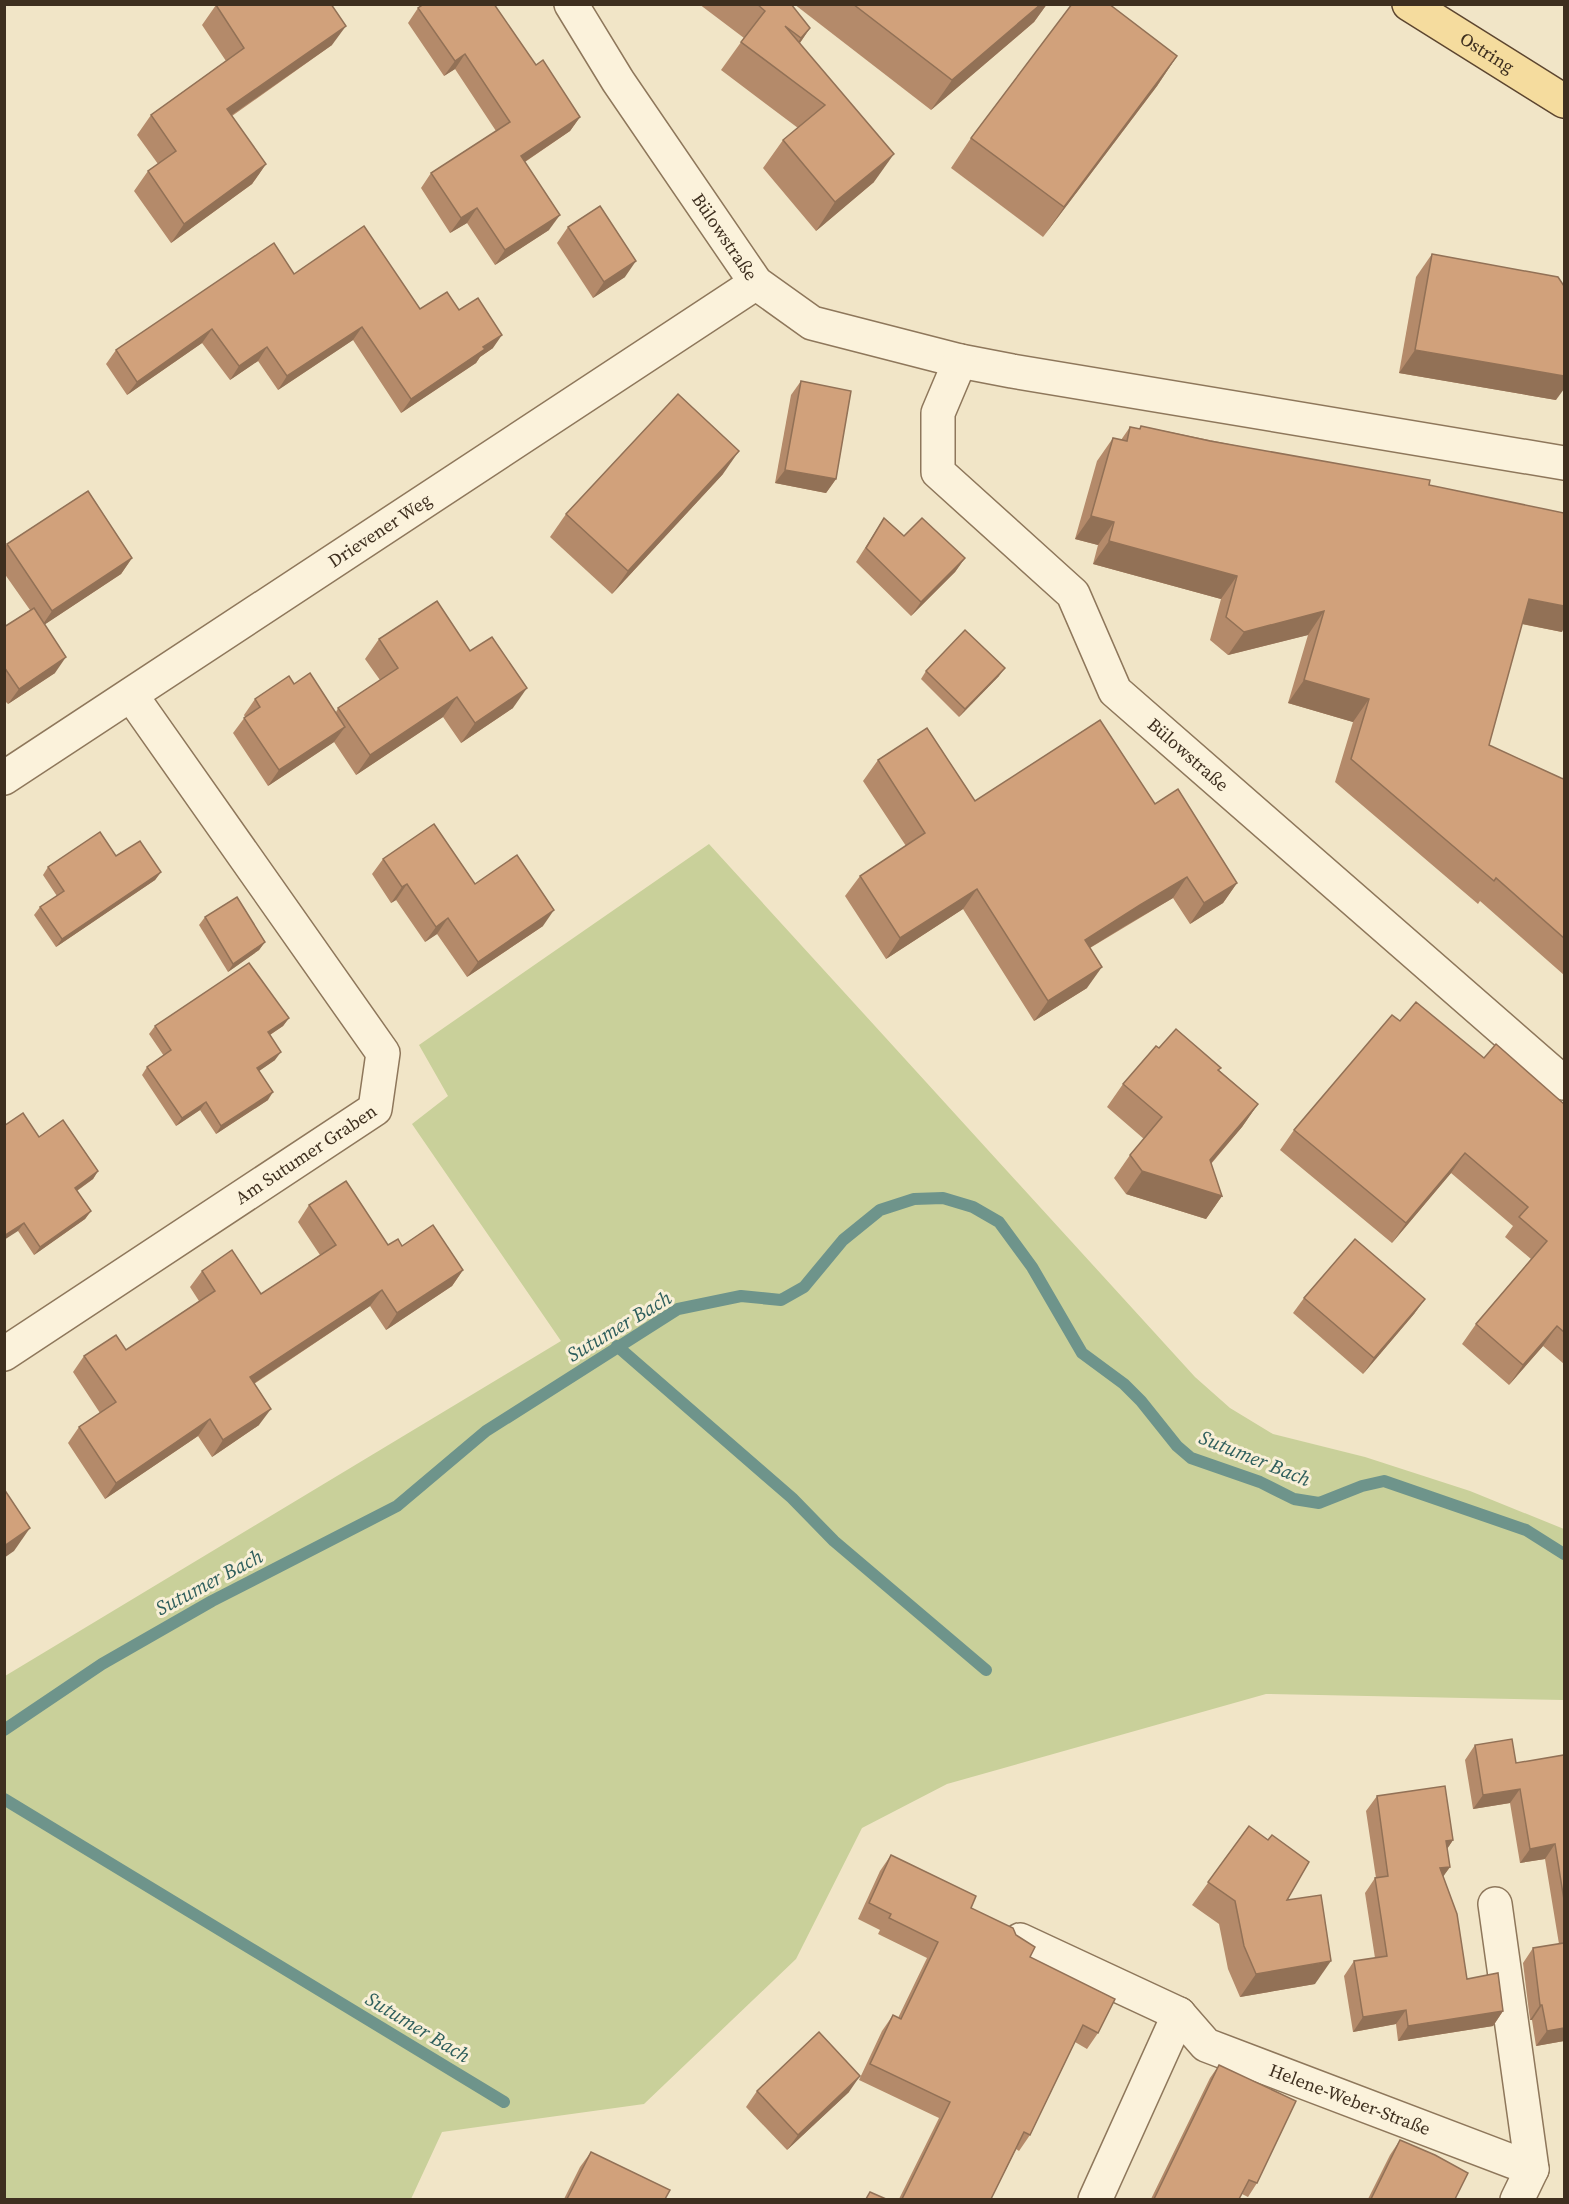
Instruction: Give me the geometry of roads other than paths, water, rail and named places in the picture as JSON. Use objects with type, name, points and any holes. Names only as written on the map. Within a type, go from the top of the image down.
[{"type":"main road","name":"Ostring","points":[[1409,4],[1564,101]]},
{"type":"street","name":"Bülowstraße","points":[[571,4],[618,81],[756,283],[812,322],[960,361],[1564,463]]},
{"type":"street","name":"Drievener Weg","points":[[4,778],[756,283]]},
{"type":"street","name":"Bülowstraße","points":[[960,361],[938,413],[938,472],[1072,594],[1115,691],[1564,1083]]},
{"type":"street","name":"Am Sutumer Graben","points":[[4,1354],[375,1109],[383,1053],[131,695]]},
{"type":"street","points":[[1495,1904],[1532,2169],[1517,2199]]},
{"type":"street","name":"Helene-Weber-Straße","points":[[1020,1940],[1179,2014],[1206,2045],[1532,2169]]},
{"type":"street","points":[[1095,2199],[1179,2014]]},
{"type":"waterway","name":"Sutumer Bach","points":[[4,1730],[102,1664],[212,1601],[397,1506],[486,1431],[678,1309],[741,1296],[781,1300],[804,1287],[843,1240],[880,1210],[914,1199],[943,1198],[973,1207],[999,1222],[1032,1267],[1082,1353],[1124,1384],[1141,1401],[1177,1446],[1191,1458],[1260,1482],[1294,1499],[1319,1503],[1362,1486],[1384,1481],[1526,1530],[1564,1554]]},
{"type":"waterway","points":[[617,1346],[792,1498],[834,1541],[986,1670]]},
{"type":"waterway","name":"Sutumer Bach","points":[[4,1799],[504,2102]]}]
